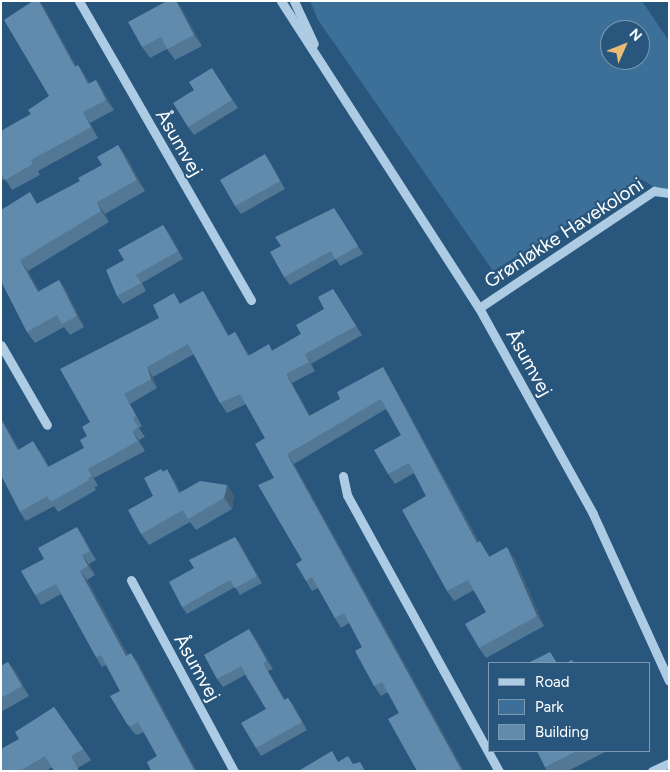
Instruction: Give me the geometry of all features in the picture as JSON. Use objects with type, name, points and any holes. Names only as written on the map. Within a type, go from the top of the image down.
[{"type":"street","name":"Åsumvej","points":[[79,1],[251,300]]},
{"type":"street","name":"Åsumvej","points":[[281,1],[479,308],[593,514],[669,681]]},
{"type":"street","name":"Åsumvej","points":[[294,1],[330,78]]},
{"type":"street","name":"Grønløkke Havekoloni","points":[[479,308],[654,191],[669,193]]},
{"type":"street","points":[[1,345],[47,425]]},
{"type":"street","points":[[343,476],[347,495],[488,751]]},
{"type":"street","name":"Åsumvej","points":[[130,580],[234,771]]},
{"type":"street","points":[[489,752],[499,771]]},
{"type":"street","points":[[652,771],[669,763]]},
{"type":"green space","points":[[310,1],[642,1],[669,41],[669,196],[641,179],[493,271],[318,20]]},
{"type":"building","points":[[33,1],[39,1],[75,67],[78,65],[88,84],[96,80],[106,100],[83,112],[91,127],[31,160],[33,164],[5,180],[1,173],[1,131],[31,114],[28,110],[49,96],[4,20]]},
{"type":"building","points":[[167,1],[176,1],[194,35],[167,49],[161,37],[142,47],[128,22]]},
{"type":"building","points":[[212,68],[232,100],[188,127],[173,103],[194,90],[189,82]]},
{"type":"building","points":[[118,145],[137,180],[97,202],[101,211],[20,260],[38,292],[59,280],[77,316],[62,324],[57,315],[27,332],[1,281],[1,210],[30,192],[37,204],[80,181],[78,178],[102,165],[97,157]]},
{"type":"building","points":[[265,154],[280,181],[235,206],[220,180]]},
{"type":"building","points":[[334,208],[358,246],[335,259],[331,251],[284,277],[270,252],[281,246],[275,237]]},
{"type":"building","points":[[163,225],[178,251],[136,275],[141,283],[117,296],[106,270],[124,260],[118,250]]},
{"type":"building","points":[[333,289],[356,326],[305,354],[309,362],[286,374],[309,416],[340,399],[337,392],[383,367],[477,543],[480,541],[489,557],[507,547],[537,616],[479,648],[465,624],[486,612],[468,580],[447,591],[402,510],[426,496],[409,463],[388,474],[374,450],[401,435],[381,399],[287,454],[462,771],[417,771],[388,719],[399,713],[382,682],[374,686],[355,651],[362,647],[344,613],[335,618],[312,577],[306,581],[296,564],[302,560],[258,485],[274,478],[255,444],[265,438],[240,394],[220,403],[188,344],[147,367],[151,379],[124,394],[136,416],[133,418],[138,427],[132,431],[138,441],[88,469],[92,476],[88,478],[89,480],[51,502],[47,496],[20,512],[1,475],[1,419],[18,450],[33,441],[48,467],[84,448],[80,440],[87,436],[82,427],[90,422],[60,369],[159,318],[153,305],[174,293],[180,304],[203,291],[228,336],[235,332],[248,356],[269,344],[272,351],[301,334],[296,325],[324,309],[318,297]]},
{"type":"building","points":[[161,469],[163,472],[167,469],[179,493],[200,481],[227,485],[224,498],[188,519],[183,510],[141,534],[128,510],[153,496],[144,478]]},
{"type":"building","points":[[77,527],[90,551],[82,555],[88,566],[80,571],[126,656],[131,653],[195,771],[151,771],[147,762],[157,756],[138,722],[131,726],[127,724],[110,696],[120,691],[101,655],[96,657],[56,584],[35,595],[21,571],[44,559],[38,548]]},
{"type":"building","points":[[235,537],[257,576],[235,588],[230,580],[182,607],[169,582],[194,568],[189,560]]},
{"type":"building","points":[[249,629],[267,661],[263,663],[284,700],[288,698],[302,722],[256,748],[241,723],[266,709],[241,666],[217,679],[204,655]]},
{"type":"building","points":[[550,652],[556,662],[530,662]]},
{"type":"building","points":[[8,662],[22,686],[1,698],[1,666]]},
{"type":"building","points":[[54,707],[83,749],[71,756],[79,771],[54,771],[45,756],[20,771],[1,771],[1,749],[19,739],[15,732]]},
{"type":"building","points":[[332,751],[338,762],[348,756],[353,764],[360,762],[365,771],[300,770]]},
{"type":"building","points":[[538,752],[575,752],[545,767]]}]
